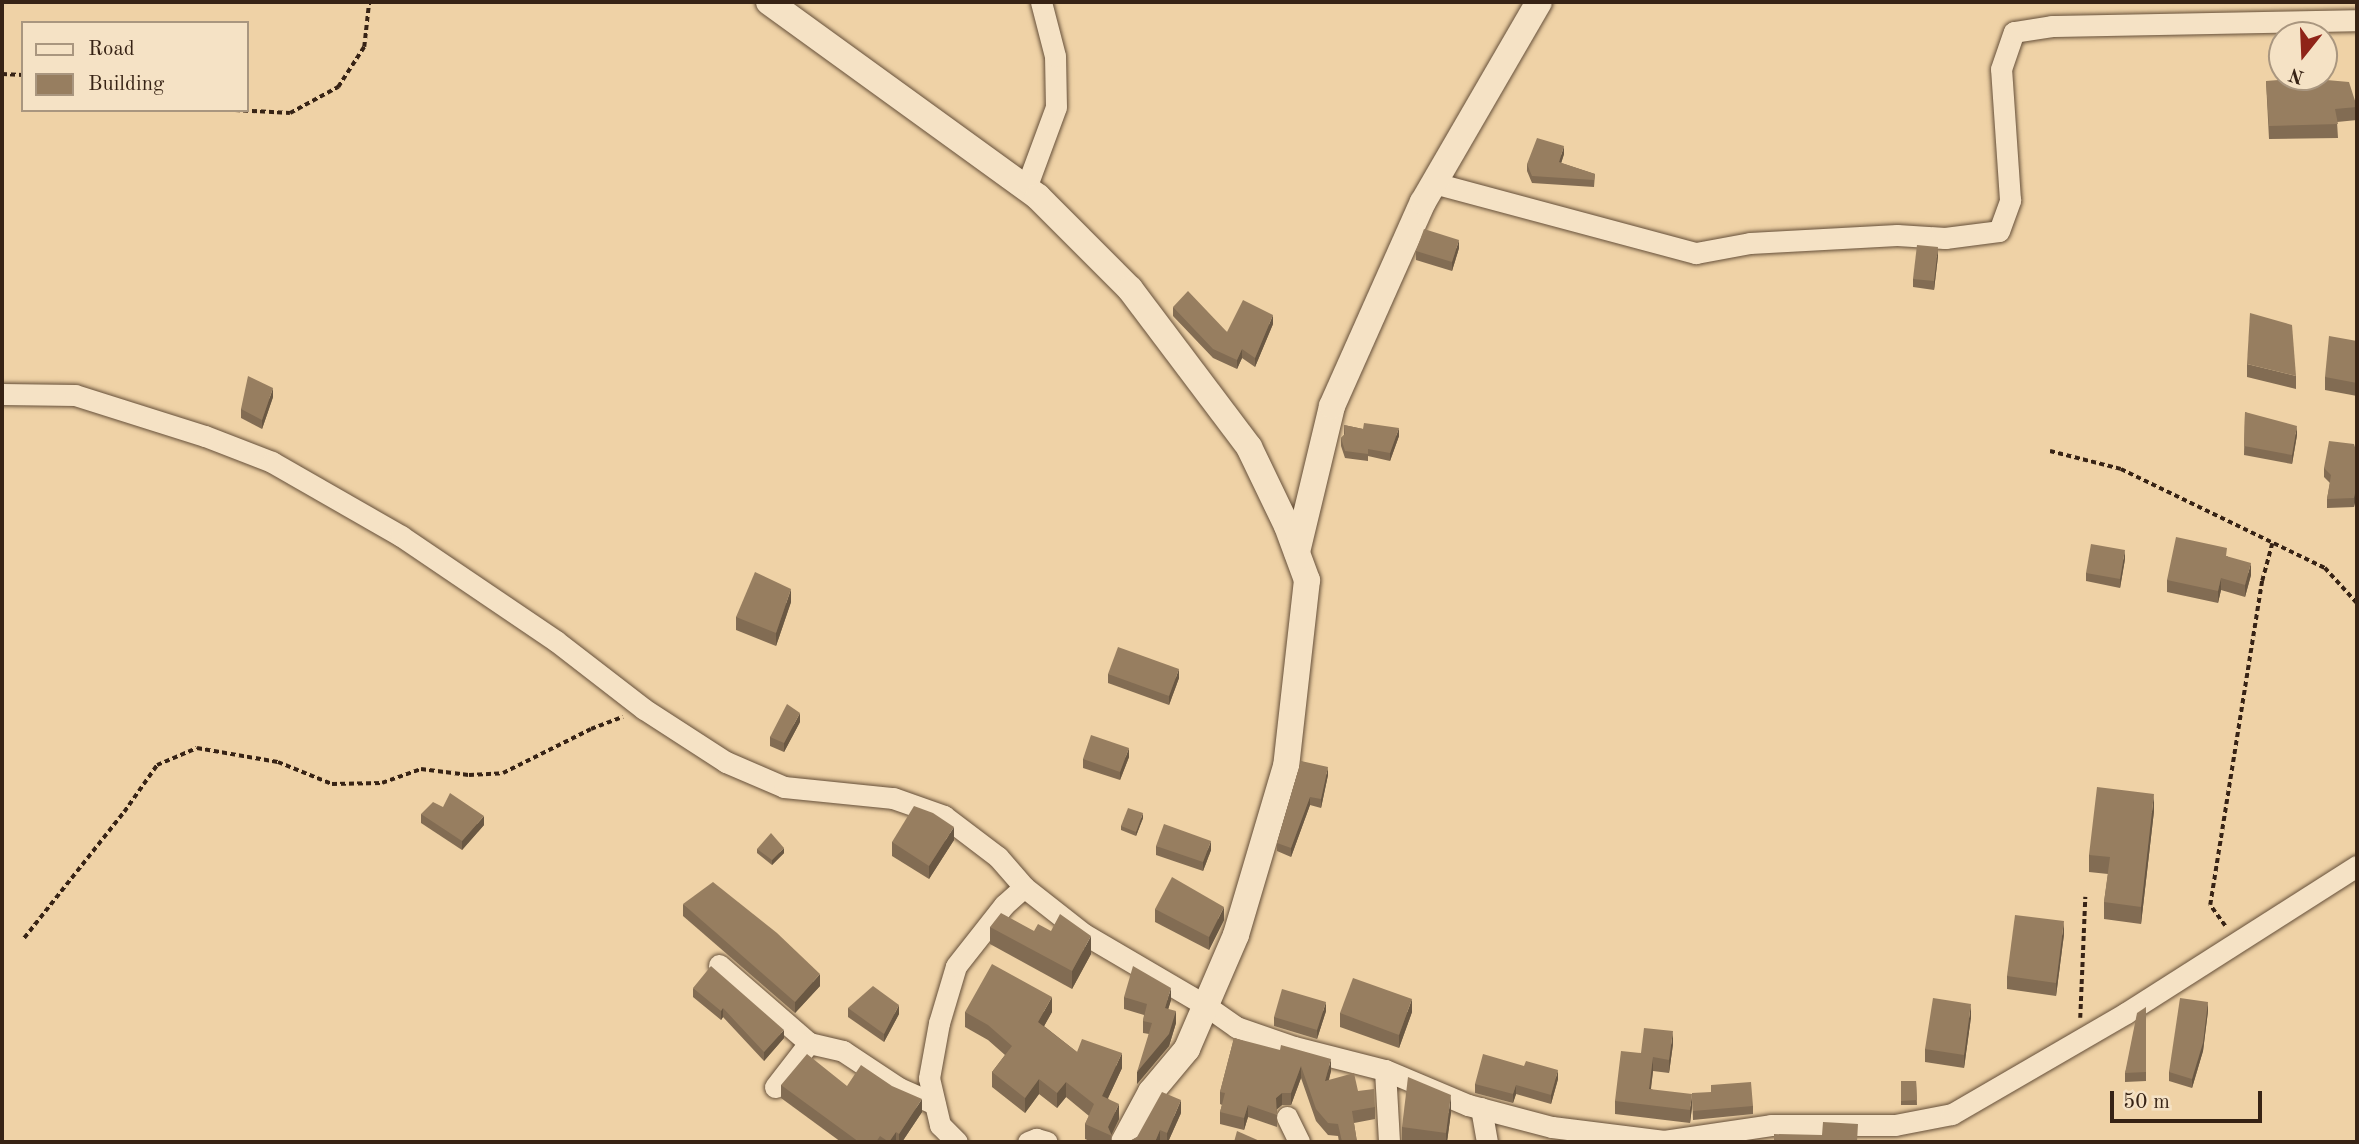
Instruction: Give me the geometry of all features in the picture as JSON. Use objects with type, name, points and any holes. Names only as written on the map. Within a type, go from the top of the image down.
[{"type":"street","points":[[769,2],[1026,188],[1130,289],[1249,447],[1307,580],[1286,766],[1236,935],[1187,1049],[1151,1092],[1124,1141]]},
{"type":"street","points":[[1026,188],[1056,107],[1055,55],[1041,2]]},
{"type":"street","points":[[1297,552],[1332,406],[1434,183],[1539,2]]},
{"type":"street","points":[[1434,183],[1696,253],[1750,243],[1898,235],[1945,238],[1999,231],[2010,200],[2001,69],[2014,32],[2052,26],[2357,20]]},
{"type":"street","points":[[2,394],[75,395],[205,436],[272,462],[401,536],[556,641],[643,709],[726,762],[784,786],[893,798],[944,816],[998,857],[1024,887],[1084,934],[1205,1005],[1236,1027],[1294,1047],[1385,1070],[1482,1108],[1552,1127],[1664,1141],[1771,1125],[1884,1133],[1952,1114],[2079,1041],[2357,866]]},
{"type":"street","points":[[957,1142],[940,1125],[929,1078],[939,1023],[956,966],[1004,905],[1024,887]]},
{"type":"street","points":[[719,965],[809,1043],[844,1051],[899,1088],[935,1104]]},
{"type":"street","points":[[775,1087],[809,1043]]},
{"type":"street","points":[[1385,1070],[1389,1142]]},
{"type":"street","points":[[1482,1108],[1487,1142]]},
{"type":"street","points":[[1287,1117],[1299,1142]]},
{"type":"street","points":[[1028,1142],[1036,1139],[1047,1142]]},
{"type":"path","points":[[248,111],[289,113],[338,87],[364,47],[369,2]]},
{"type":"path","points":[[2,74],[21,75]]},
{"type":"path","points":[[2050,451],[2121,469],[2325,568],[2357,603]]},
{"type":"path","points":[[2237,942],[2210,905],[2262,581],[2272,543]]},
{"type":"path","points":[[24,938],[124,812],[157,765],[197,748],[278,762],[332,784],[382,783],[421,769],[469,775],[503,772],[592,729],[643,709]]},
{"type":"path","points":[[2079,1041],[2085,897]]},
{"type":"building","points":[[2266,81],[2268,91],[2338,91],[2338,81],[2349,82],[2357,107],[2335,109],[2338,124],[2269,126]]},
{"type":"building","points":[[1537,138],[1564,146],[1559,162],[1595,174],[1594,180],[1532,176],[1527,164]]},
{"type":"building","points":[[1424,229],[1459,240],[1452,262],[1416,251]]},
{"type":"building","points":[[1917,245],[1938,247],[1934,281],[1913,279]]},
{"type":"building","points":[[1188,291],[1227,332],[1243,300],[1273,315],[1255,358],[1242,349],[1237,360],[1213,349],[1173,307]]},
{"type":"building","points":[[2250,313],[2292,325],[2296,376],[2247,364]]},
{"type":"building","points":[[2329,336],[2357,341],[2357,383],[2325,377]]},
{"type":"building","points":[[248,376],[273,388],[262,420],[241,409]]},
{"type":"building","points":[[2245,412],[2297,426],[2292,455],[2244,446]]},
{"type":"building","points":[[1364,423],[1399,428],[1390,453],[1368,449],[1368,454],[1345,451],[1341,438],[1345,434],[1344,425],[1363,429]]},
{"type":"building","points":[[2329,441],[2354,444],[2357,454],[2357,483],[2354,498],[2327,499],[2331,475],[2324,468]]},
{"type":"building","points":[[2176,537],[2227,548],[2226,556],[2251,563],[2245,585],[2221,578],[2218,591],[2167,580]]},
{"type":"building","points":[[2091,544],[2125,550],[2120,579],[2086,573]]},
{"type":"building","points":[[755,572],[791,589],[776,633],[736,617]]},
{"type":"building","points":[[1118,647],[1179,669],[1169,696],[1108,674]]},
{"type":"building","points":[[787,704],[800,713],[784,743],[770,737]]},
{"type":"building","points":[[1091,735],[1129,748],[1120,772],[1083,759]]},
{"type":"building","points":[[1301,761],[1328,767],[1321,799],[1310,797],[1291,848],[1277,843]]},
{"type":"building","points":[[2097,787],[2154,794],[2141,907],[2104,902],[2110,857],[2089,855]]},
{"type":"building","points":[[450,793],[484,816],[462,841],[421,814],[433,802],[443,807]]},
{"type":"building","points":[[914,806],[933,813],[954,827],[929,866],[892,842]]},
{"type":"building","points":[[1128,808],[1143,813],[1136,832],[1121,826]]},
{"type":"building","points":[[1164,824],[1211,841],[1203,862],[1156,846]]},
{"type":"building","points":[[771,833],[784,848],[772,860],[757,849]]},
{"type":"building","points":[[1172,877],[1224,907],[1209,937],[1155,909]]},
{"type":"building","points":[[713,882],[777,933],[820,974],[795,1002],[683,904]]},
{"type":"building","points":[[1001,913],[1034,931],[1038,924],[1051,931],[1060,914],[1091,936],[1072,971],[990,927]]},
{"type":"building","points":[[2015,915],[2064,921],[2056,983],[2007,976]]},
{"type":"building","points":[[992,964],[1052,997],[1038,1022],[1077,1052],[1082,1039],[1122,1053],[1102,1096],[1119,1104],[1108,1127],[1112,1136],[1085,1124],[1094,1104],[1066,1082],[1057,1093],[1039,1079],[1025,1098],[992,1072],[1012,1046],[988,1025],[965,1012]]},
{"type":"building","points":[[711,966],[784,1030],[764,1052],[723,1008],[721,1011],[693,988]]},
{"type":"building","points":[[1133,966],[1171,988],[1165,1008],[1176,1011],[1169,1034],[1137,1072],[1152,1023],[1143,1021],[1147,1004],[1124,997]]},
{"type":"building","points":[[1353,978],[1412,999],[1399,1035],[1340,1013]]},
{"type":"building","points":[[873,986],[899,1005],[884,1034],[848,1008]]},
{"type":"building","points":[[1282,989],[1326,1002],[1317,1030],[1274,1017]]},
{"type":"building","points":[[1933,998],[1971,1004],[1964,1055],[1925,1049]]},
{"type":"building","points":[[2180,998],[2208,1002],[2203,1043],[2192,1079],[2169,1072]]},
{"type":"building","points":[[2146,1007],[2146,1072],[2125,1073],[2137,1013]]},
{"type":"building","points":[[1644,1028],[1673,1031],[1669,1060],[1653,1057],[1649,1089],[1692,1094],[1690,1110],[1615,1101],[1621,1051],[1641,1053]]},
{"type":"building","points":[[1234,1038],[1280,1050],[1281,1045],[1331,1059],[1325,1081],[1354,1073],[1358,1091],[1374,1089],[1375,1107],[1352,1111],[1357,1142],[1342,1142],[1338,1124],[1328,1123],[1316,1109],[1301,1066],[1291,1093],[1282,1093],[1276,1098],[1277,1115],[1248,1105],[1244,1118],[1220,1112],[1225,1093],[1220,1092]]},
{"type":"building","points":[[807,1054],[847,1086],[861,1065],[892,1086],[922,1099],[899,1134],[896,1132],[889,1142],[880,1136],[876,1142],[859,1142],[781,1085]]},
{"type":"building","points":[[1483,1054],[1524,1066],[1526,1061],[1558,1070],[1551,1095],[1516,1085],[1513,1094],[1475,1084]]},
{"type":"building","points":[[1408,1077],[1451,1095],[1446,1133],[1402,1127]]},
{"type":"building","points":[[1901,1081],[1916,1081],[1917,1100],[1901,1101]]},
{"type":"building","points":[[1751,1082],[1753,1106],[1693,1111],[1692,1093],[1711,1092],[1711,1085]]},
{"type":"building","points":[[1162,1092],[1181,1100],[1167,1133],[1160,1130],[1155,1142],[1128,1142],[1137,1137]]},
{"type":"building","points":[[1823,1122],[1858,1124],[1857,1142],[1774,1142],[1774,1134],[1822,1135]]},
{"type":"building","points":[[1237,1131],[1262,1142],[1234,1142]]}]
